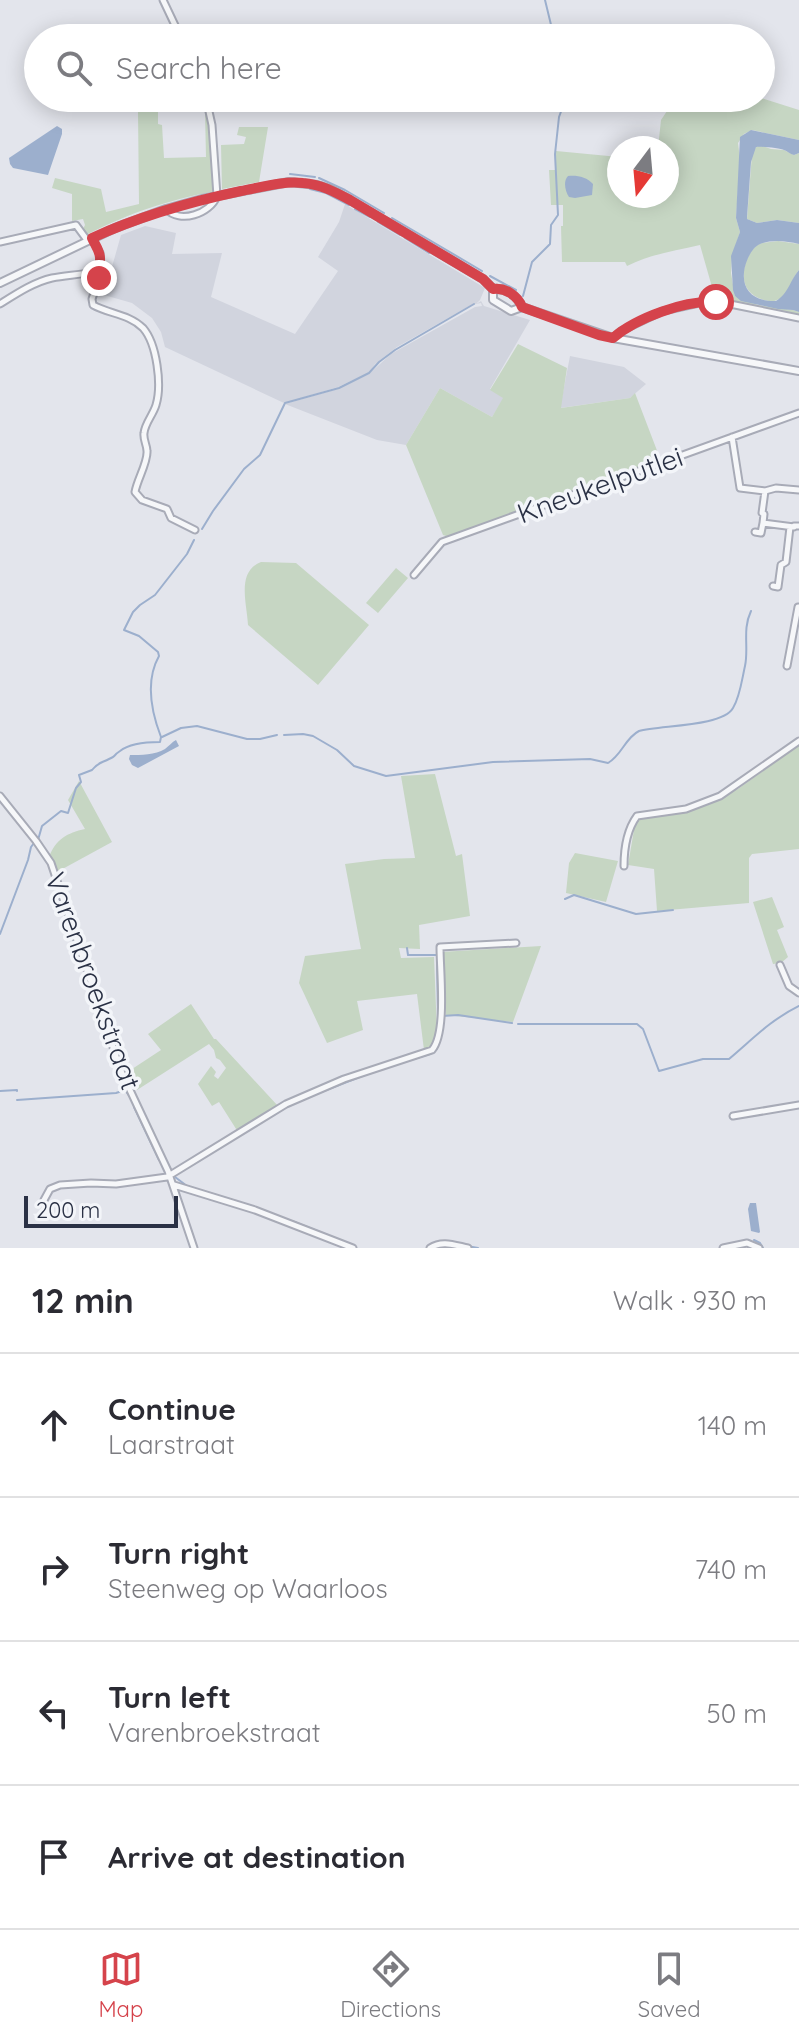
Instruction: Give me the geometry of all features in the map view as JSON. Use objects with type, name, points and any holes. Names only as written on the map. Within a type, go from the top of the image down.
[{"type":"street","points":[[163,0],[174,24]]},
{"type":"street","points":[[166,209],[172,215],[182,217],[203,212],[214,205],[217,196],[209,112]]},
{"type":"street","points":[[0,283],[90,239],[166,209],[289,182],[330,189],[483,279],[493,289],[493,300],[498,305],[511,311],[522,307]]},
{"type":"street","points":[[0,242],[76,225],[100,253],[93,305],[133,320],[144,329],[155,354],[158,397],[145,428],[143,438],[148,452],[135,492],[142,500],[167,509],[171,518],[195,530]]},
{"type":"street","points":[[0,304],[50,278],[97,271]]},
{"type":"street","points":[[493,289],[499,288],[516,297],[522,307],[613,338],[799,371]]},
{"type":"street","points":[[613,338],[663,311],[699,303],[725,303],[799,318]]},
{"type":"street","name":"Kneukelputlei","points":[[414,575],[442,542],[799,413]]},
{"type":"street","points":[[732,437],[740,488],[799,490]]},
{"type":"street","points":[[755,532],[761,533],[765,491]]},
{"type":"street","points":[[763,523],[799,526]]},
{"type":"street","points":[[773,586],[778,587],[781,565],[786,562],[790,527]]},
{"type":"street","points":[[787,666],[799,607]]},
{"type":"street","points":[[624,866],[629,829],[637,816],[686,809],[720,796],[799,741]]},
{"type":"street","name":"Varenbroekstraat","points":[[0,796],[51,863],[121,1071],[170,1176],[194,1248]]},
{"type":"street","points":[[44,1200],[50,1189],[60,1185],[116,1184],[170,1176],[286,1104],[344,1079],[432,1050],[439,1033],[440,947],[516,943]]},
{"type":"street","points":[[780,965],[789,986],[799,993]]},
{"type":"street","points":[[733,1116],[799,1105]]},
{"type":"street","points":[[173,1185],[255,1210],[353,1248]]},
{"type":"street","points":[[430,1248],[445,1243],[468,1248]]},
{"type":"street","points":[[723,1248],[747,1243],[759,1248]]},
{"type":"shaded area","points":[[345,204],[485,288],[476,304],[397,347],[375,364],[370,372],[338,387],[284,403],[165,347],[161,332],[152,318],[132,303],[104,295],[121,235],[145,226],[176,233],[172,254],[222,253],[211,297],[295,334],[338,271],[318,257],[339,222]]},
{"type":"shaded area","points":[[481,301],[484,306],[530,320],[490,389],[504,398],[492,417],[440,388],[406,445],[377,440],[285,404],[338,389],[369,374],[391,354],[482,306],[481,303],[476,304]]},
{"type":"shaded area","points":[[570,356],[624,367],[646,384],[630,398],[560,408]]},
{"type":"green space","points":[[775,102],[799,110],[799,140],[752,130],[744,134],[738,143],[740,159],[736,218],[740,232],[732,256],[731,273],[735,296],[758,305],[793,310],[799,312],[799,317],[716,301],[700,245],[627,266],[625,262],[562,262],[563,205],[551,205],[549,170],[556,170],[556,151],[607,156],[607,208],[679,208],[679,136],[659,136],[661,120],[666,112],[775,112]]},
{"type":"green space","points":[[138,112],[158,112],[164,158],[206,157],[205,112],[209,112],[215,191],[150,208],[88,234],[83,229],[83,219],[72,221],[72,194],[52,188],[55,178],[101,189],[106,212],[139,204]]},
{"type":"green space","points":[[239,127],[268,127],[259,182],[222,189],[221,145],[244,144],[246,137],[237,135]]},
{"type":"green space","points":[[760,145],[794,155],[799,153],[799,223],[777,220],[757,223],[747,219],[752,154]]},
{"type":"green space","points":[[778,241],[799,244],[799,270],[781,298],[767,301],[748,289],[744,278],[745,266],[757,245]]},
{"type":"green space","points":[[518,344],[567,368],[561,408],[630,398],[635,393],[661,461],[449,537],[443,535],[406,445],[440,388],[492,417],[503,398],[490,390]]},
{"type":"green space","points":[[261,562],[296,563],[369,625],[318,685],[248,625],[246,581],[248,573]]},
{"type":"green space","points":[[396,568],[408,578],[378,613],[366,603]]},
{"type":"green space","points":[[799,745],[799,849],[752,854],[749,858],[749,903],[657,911],[654,869],[628,865],[636,818],[687,809],[738,789]]},
{"type":"green space","points":[[435,774],[456,856],[462,854],[470,916],[419,925],[420,949],[399,948],[401,958],[434,957],[437,1033],[431,1047],[424,1050],[417,994],[357,1001],[363,1030],[327,1043],[299,983],[305,956],[361,949],[345,864],[415,858],[401,776]]},
{"type":"green space","points":[[79,781],[112,842],[57,872],[49,857],[55,846],[68,835],[85,829],[68,800]]},
{"type":"green space","points":[[575,853],[618,861],[606,902],[566,893],[569,863]]},
{"type":"green space","points":[[772,897],[784,927],[777,930],[788,957],[781,963],[773,964],[753,902]]},
{"type":"green space","points":[[541,946],[513,1022],[446,1015],[441,952]]},
{"type":"green space","points":[[191,1004],[214,1039],[278,1106],[238,1132],[219,1102],[212,1106],[198,1084],[211,1066],[218,1079],[226,1068],[209,1044],[137,1090],[126,1073],[161,1050],[148,1034]]},
{"type":"water","points":[[57,126],[62,129],[62,134],[48,175],[13,168],[9,158]]},
{"type":"water","points":[[751,130],[799,140],[799,153],[794,155],[785,150],[756,147],[751,162],[747,219],[757,223],[777,220],[799,223],[799,244],[774,241],[758,245],[748,258],[745,283],[747,289],[758,298],[776,301],[799,270],[799,312],[741,301],[733,290],[731,256],[740,232],[736,218],[740,137]]},
{"type":"water","points":[[568,176],[582,177],[591,182],[592,195],[569,197],[565,186]]},
{"type":"water","points":[[176,740],[179,746],[138,768],[129,759],[130,755],[161,751]]},
{"type":"water","points":[[750,1203],[756,1203],[759,1233],[751,1231]]},
{"type":"waterway","points":[[545,0],[551,24]]},
{"type":"waterway","points":[[523,296],[532,262],[550,244],[551,225],[558,215],[555,154],[561,112]]},
{"type":"waterway","points":[[290,174],[315,177]]},
{"type":"waterway","points":[[319,178],[384,213]]},
{"type":"waterway","points":[[310,189],[349,205]]},
{"type":"waterway","points":[[355,209],[370,217]]},
{"type":"waterway","points":[[392,218],[482,271]]},
{"type":"waterway","points":[[378,222],[400,235]]},
{"type":"waterway","points":[[405,238],[429,253]]},
{"type":"waterway","points":[[490,276],[516,290]]},
{"type":"waterway","points":[[202,529],[244,469],[260,455],[285,403],[339,388],[369,373],[395,350],[474,304]]},
{"type":"waterway","points":[[449,542],[518,517]]},
{"type":"waterway","points":[[38,840],[42,826],[61,811],[68,813],[81,782],[79,775],[129,746],[160,742],[151,696],[158,652],[139,636],[124,630],[133,612],[155,595],[194,540]]},
{"type":"waterway","points":[[284,735],[313,736],[337,750],[354,766],[386,776],[493,762],[590,759],[608,763],[639,731],[717,719],[733,708],[745,666],[747,625],[751,611]]},
{"type":"waterway","points":[[162,737],[181,728],[197,726],[247,739],[277,735]]},
{"type":"waterway","points":[[0,934],[34,843]]},
{"type":"waterway","points":[[565,899],[574,895],[636,914],[673,910]]},
{"type":"waterway","points":[[407,948],[408,955],[437,955],[438,1016]]},
{"type":"waterway","points":[[518,1024],[637,1024],[643,1029],[659,1071],[703,1059],[729,1059],[770,1024],[799,1006]]},
{"type":"waterway","points":[[442,1016],[458,1015],[512,1023]]},
{"type":"waterway","points":[[387,1067],[436,1050],[442,1030]]},
{"type":"waterway","points":[[316,1094],[370,1073]]},
{"type":"waterway","points":[[17,1100],[125,1090],[130,1097]]},
{"type":"waterway","points":[[0,1091],[17,1091]]},
{"type":"waterway","points":[[134,1107],[159,1160]]},
{"type":"waterway","points":[[197,1162],[216,1150]]},
{"type":"waterway","points":[[182,1171],[188,1167]]},
{"type":"waterway","points":[[175,1177],[187,1186],[288,1220]]},
{"type":"waterway","points":[[292,1221],[340,1240]]},
{"type":"waterway","points":[[754,1240],[763,1248]]},
{"type":"waterway","points":[[467,1246],[478,1248]]},
{"type":"route","points":[[99,278],[100,253],[92,238],[193,201],[289,182],[330,189],[483,279],[493,289],[499,288],[516,297],[522,307],[599,335],[613,338],[621,331],[669,309],[716,302]]}]
